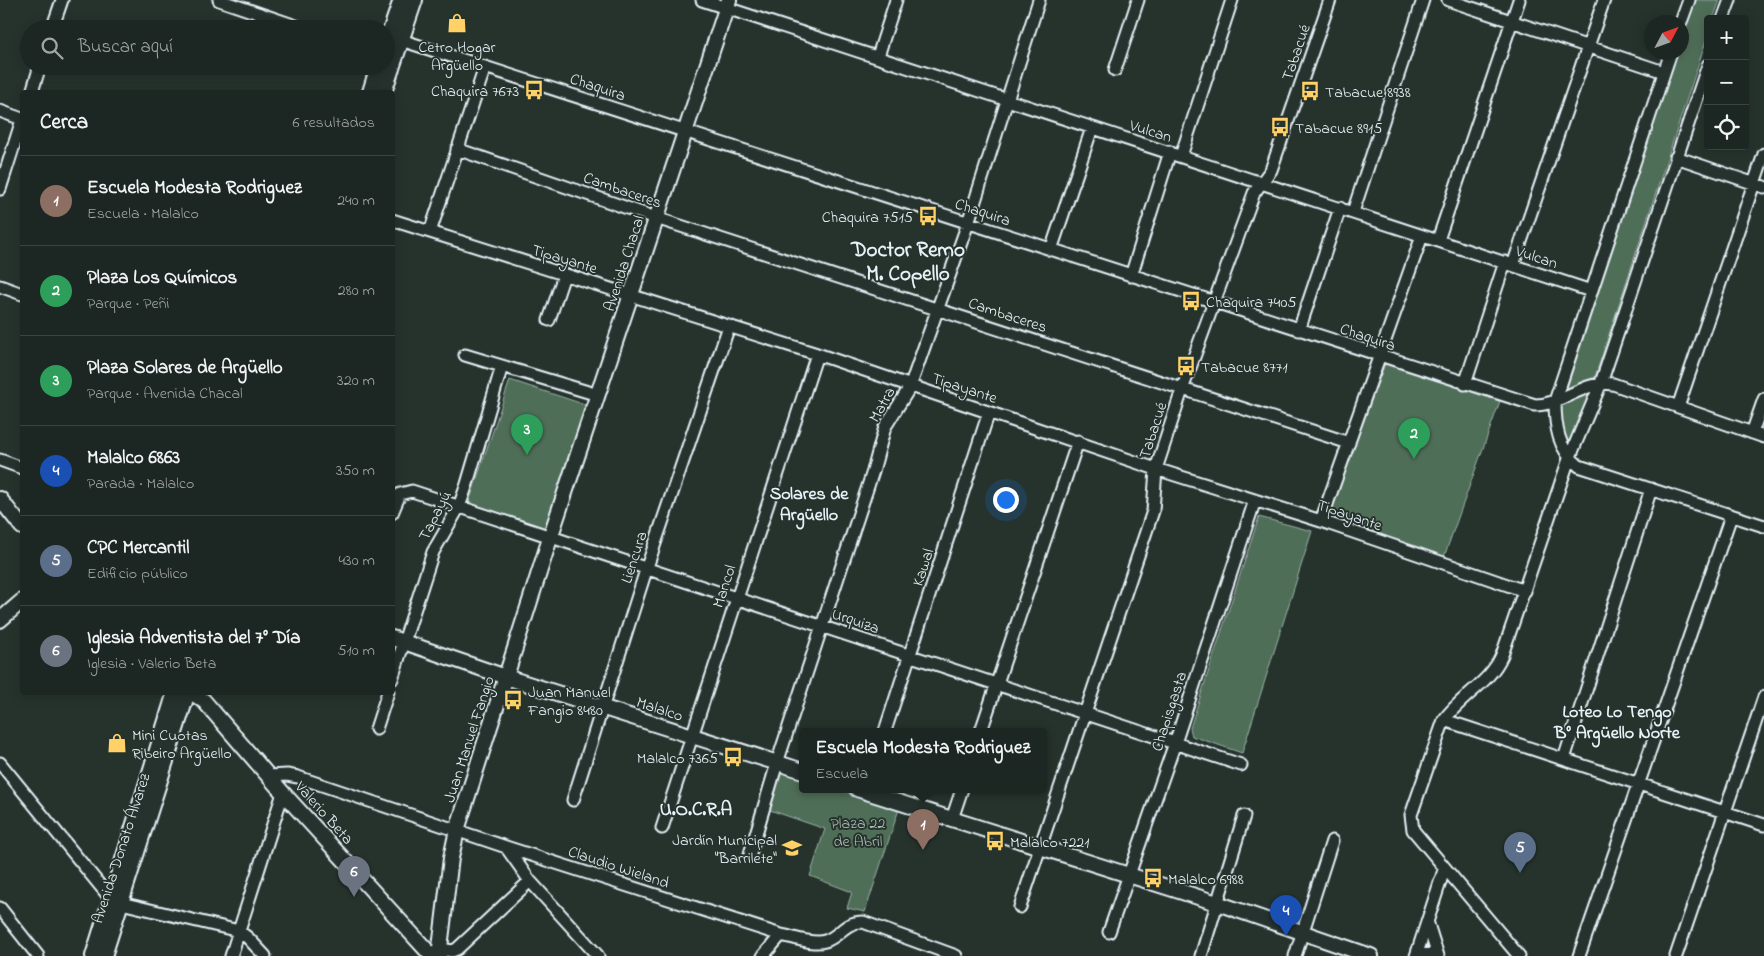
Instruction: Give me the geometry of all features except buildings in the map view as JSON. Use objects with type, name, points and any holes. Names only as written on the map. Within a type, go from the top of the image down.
[{"type":"main road","points":[[394,20],[401,0]]},
{"type":"main road","points":[[395,51],[402,40],[415,0]]},
{"type":"main road","name":"Avenida Chacal","points":[[550,537],[728,4]]},
{"type":"main road","points":[[371,90],[375,75]]},
{"type":"main road","points":[[384,90],[387,75]]},
{"type":"main road","points":[[0,499],[20,524]]},
{"type":"main road","name":"Juan Manuel Fangio","points":[[437,954],[457,830],[550,537]]},
{"type":"main road","points":[[0,620],[20,603]]},
{"type":"main road","name":"Malalco","points":[[399,640],[506,677],[799,770]]},
{"type":"main road","name":"Valerio Beta","points":[[182,697],[204,701],[283,793],[437,954]]},
{"type":"main road","name":"Avenida Donato Álvarez","points":[[93,956],[116,901],[182,697]]},
{"type":"main road","points":[[871,793],[1040,849],[1217,903],[1371,956]]},
{"type":"main road","name":"Avenida Donato Álvarez","points":[[104,956],[116,901]]},
{"type":"main road","points":[[1422,956],[1436,956]]},
{"type":"street","points":[[55,20],[62,0]]},
{"type":"street","points":[[218,0],[278,20]]},
{"type":"street","name":"Vulcan","points":[[702,0],[728,4],[1092,128],[1591,291]]},
{"type":"street","points":[[878,56],[896,0]]},
{"type":"street","name":"Matra","points":[[750,854],[777,763],[873,472],[885,426],[910,387],[968,223],[1039,0]]},
{"type":"street","points":[[1115,70],[1138,0]]},
{"type":"street","points":[[1130,276],[1232,0]]},
{"type":"street","name":"Tabacué","points":[[1020,907],[1152,511],[1156,469],[1183,387],[1254,193],[1271,170],[1330,0]]},
{"type":"street","points":[[1353,212],[1423,0]]},
{"type":"street","points":[[1448,0],[1664,72]]},
{"type":"street","points":[[1438,240],[1519,0]]},
{"type":"street","points":[[1465,384],[1589,46],[1604,0]]},
{"type":"street","points":[[1684,15],[1689,0]]},
{"type":"street","points":[[1725,15],[1730,0]]},
{"type":"street","name":"Chaquira","points":[[402,40],[685,130],[1381,357],[1535,405],[1555,401],[1601,383]]},
{"type":"street","points":[[1668,60],[1555,401],[1558,436],[1569,459],[1579,466],[1764,526]]},
{"type":"street","points":[[430,232],[485,67]]},
{"type":"street","points":[[33,90],[37,75]]},
{"type":"street","points":[[1519,956],[1444,870],[1412,830],[1410,823],[1444,720],[1451,710],[1497,666],[1525,591],[1569,459],[1601,383],[1704,76]]},
{"type":"street","points":[[0,111],[20,118]]},
{"type":"street","points":[[0,189],[20,125]]},
{"type":"street","points":[[1050,250],[1092,128]]},
{"type":"street","name":"Cambaceres","points":[[457,149],[656,218],[1183,387],[1349,443]]},
{"type":"street","points":[[1678,407],[1759,186],[1764,154]]},
{"type":"street","points":[[1676,157],[1759,186]]},
{"type":"street","points":[[1299,330],[1340,208]]},
{"type":"street","name":"Tipayante","points":[[395,221],[816,354],[910,387],[1078,441],[1156,469],[1321,521],[1525,591]]},
{"type":"street","points":[[1321,521],[1381,357],[1422,236]]},
{"type":"street","points":[[549,320],[564,275]]},
{"type":"street","points":[[0,286],[20,293]]},
{"type":"street","name":"Liencura","points":[[574,800],[647,567],[729,326]]},
{"type":"street","name":"Mancol","points":[[662,828],[816,354]]},
{"type":"street","points":[[465,355],[598,395]]},
{"type":"street","name":"Tapayú","points":[[395,662],[399,640],[433,552],[459,507],[502,366]]},
{"type":"street","points":[[1601,383],[1613,384],[1764,437]]},
{"type":"street","points":[[1752,433],[1764,399]]},
{"type":"street","name":"Kawal","points":[[886,728],[989,412]]},
{"type":"street","points":[[982,728],[1078,441]]},
{"type":"street","points":[[0,460],[20,467]]},
{"type":"street","points":[[1564,759],[1651,489]]},
{"type":"street","name":"Urquiza","points":[[395,506],[400,494],[408,490],[647,567],[1241,766]]},
{"type":"street","name":"Chapisgasta","points":[[1109,932],[1175,743],[1255,500]]},
{"type":"street","points":[[1579,956],[1731,516]]},
{"type":"street","points":[[376,729],[387,695]]},
{"type":"street","points":[[1676,956],[1764,697]]},
{"type":"street","points":[[1444,720],[1764,825]]},
{"type":"street","points":[[1,765],[116,901],[239,931],[265,956]]},
{"type":"street","name":"Claudio Wieland","points":[[269,776],[287,775],[298,777],[506,847],[781,935],[818,942],[831,938],[847,924],[863,922],[956,956]]},
{"type":"street","points":[[231,956],[283,793]]},
{"type":"street","points":[[952,819],[961,793]]},
{"type":"street","points":[[1200,956],[1244,816]]},
{"type":"street","points":[[1295,956],[1332,841]]},
{"type":"street","points":[[506,847],[530,881],[598,956]]},
{"type":"street","points":[[1416,956],[1444,870]]},
{"type":"street","points":[[437,954],[457,949],[530,881]]},
{"type":"street","points":[[0,908],[38,956]]},
{"type":"street","points":[[1427,921],[1436,956]]},
{"type":"street","points":[[763,956],[781,935]]},
{"type":"green space","points":[[1695,0],[1720,0],[1714,15],[1704,15],[1704,47],[1595,377],[1567,388],[1675,60],[1689,60],[1689,18]]},
{"type":"green space","points":[[1386,361],[1500,401],[1444,557],[1328,517]]},
{"type":"green space","points":[[510,380],[586,405],[544,530],[468,505]]},
{"type":"green space","points":[[1595,388],[1567,449],[1562,435],[1558,402]]},
{"type":"green space","points":[[1259,517],[1312,531],[1242,753],[1192,736],[1190,728]]},
{"type":"green space","name":"Plaza 22 de Abril","points":[[780,770],[799,777],[799,793],[849,793],[899,809],[865,912],[847,908],[852,892],[810,876],[825,829],[767,809]]},
{"type":"place","name":"Cetro Hogar Argüello","points":[[457,23]]},
{"type":"place","name":"Chaquira 7673","points":[[534,90]]},
{"type":"place","name":"Tabacue 8938","points":[[1310,91]]},
{"type":"place","name":"Tabacue 8915","points":[[1280,127]]},
{"type":"place","name":"Chaquira 7515","points":[[928,216]]},
{"type":"place","name":"Chaquira 7405","points":[[1191,301]]},
{"type":"place","name":"Tabacue 8771","points":[[1186,366]]},
{"type":"place","name":"Plaza Solares de Argüello","points":[[527,455]]},
{"type":"place","name":"Plaza Los Químicos","points":[[1414,459]]},
{"type":"place","name":"Juan Manuel Fangio 8480","points":[[513,700]]},
{"type":"place","name":"Mini Cuotas Ribeiro Argüello","points":[[117,743]]},
{"type":"place","name":"Malalco 7365","points":[[733,757]]},
{"type":"place","name":"Malalco 7221","points":[[995,841]]},
{"type":"place","name":"Jardín Municipal \"Barrilete\"","points":[[792,848]]},
{"type":"place","name":"Escuela Modesta Rodriguez","points":[[923,850]]},
{"type":"place","name":"CPC Mercantil","points":[[1520,873]]},
{"type":"place","name":"Malalco 6988","points":[[1153,878]]},
{"type":"place","name":"Iglesia Adventista del 7° Día","points":[[354,897]]},
{"type":"place","name":"Malalco 6863","points":[[1286,936]]},
{"type":"district","name":"Doctor Remo M. Copello","points":[[908,261]]},
{"type":"district","name":"Solares de Argüello","points":[[809,503]]},
{"type":"district","name":"Loteo Lo Tengo B° Argüello Norte","points":[[1617,721]]},
{"type":"district","name":"U.O.C.R.A","points":[[696,808]]}]
